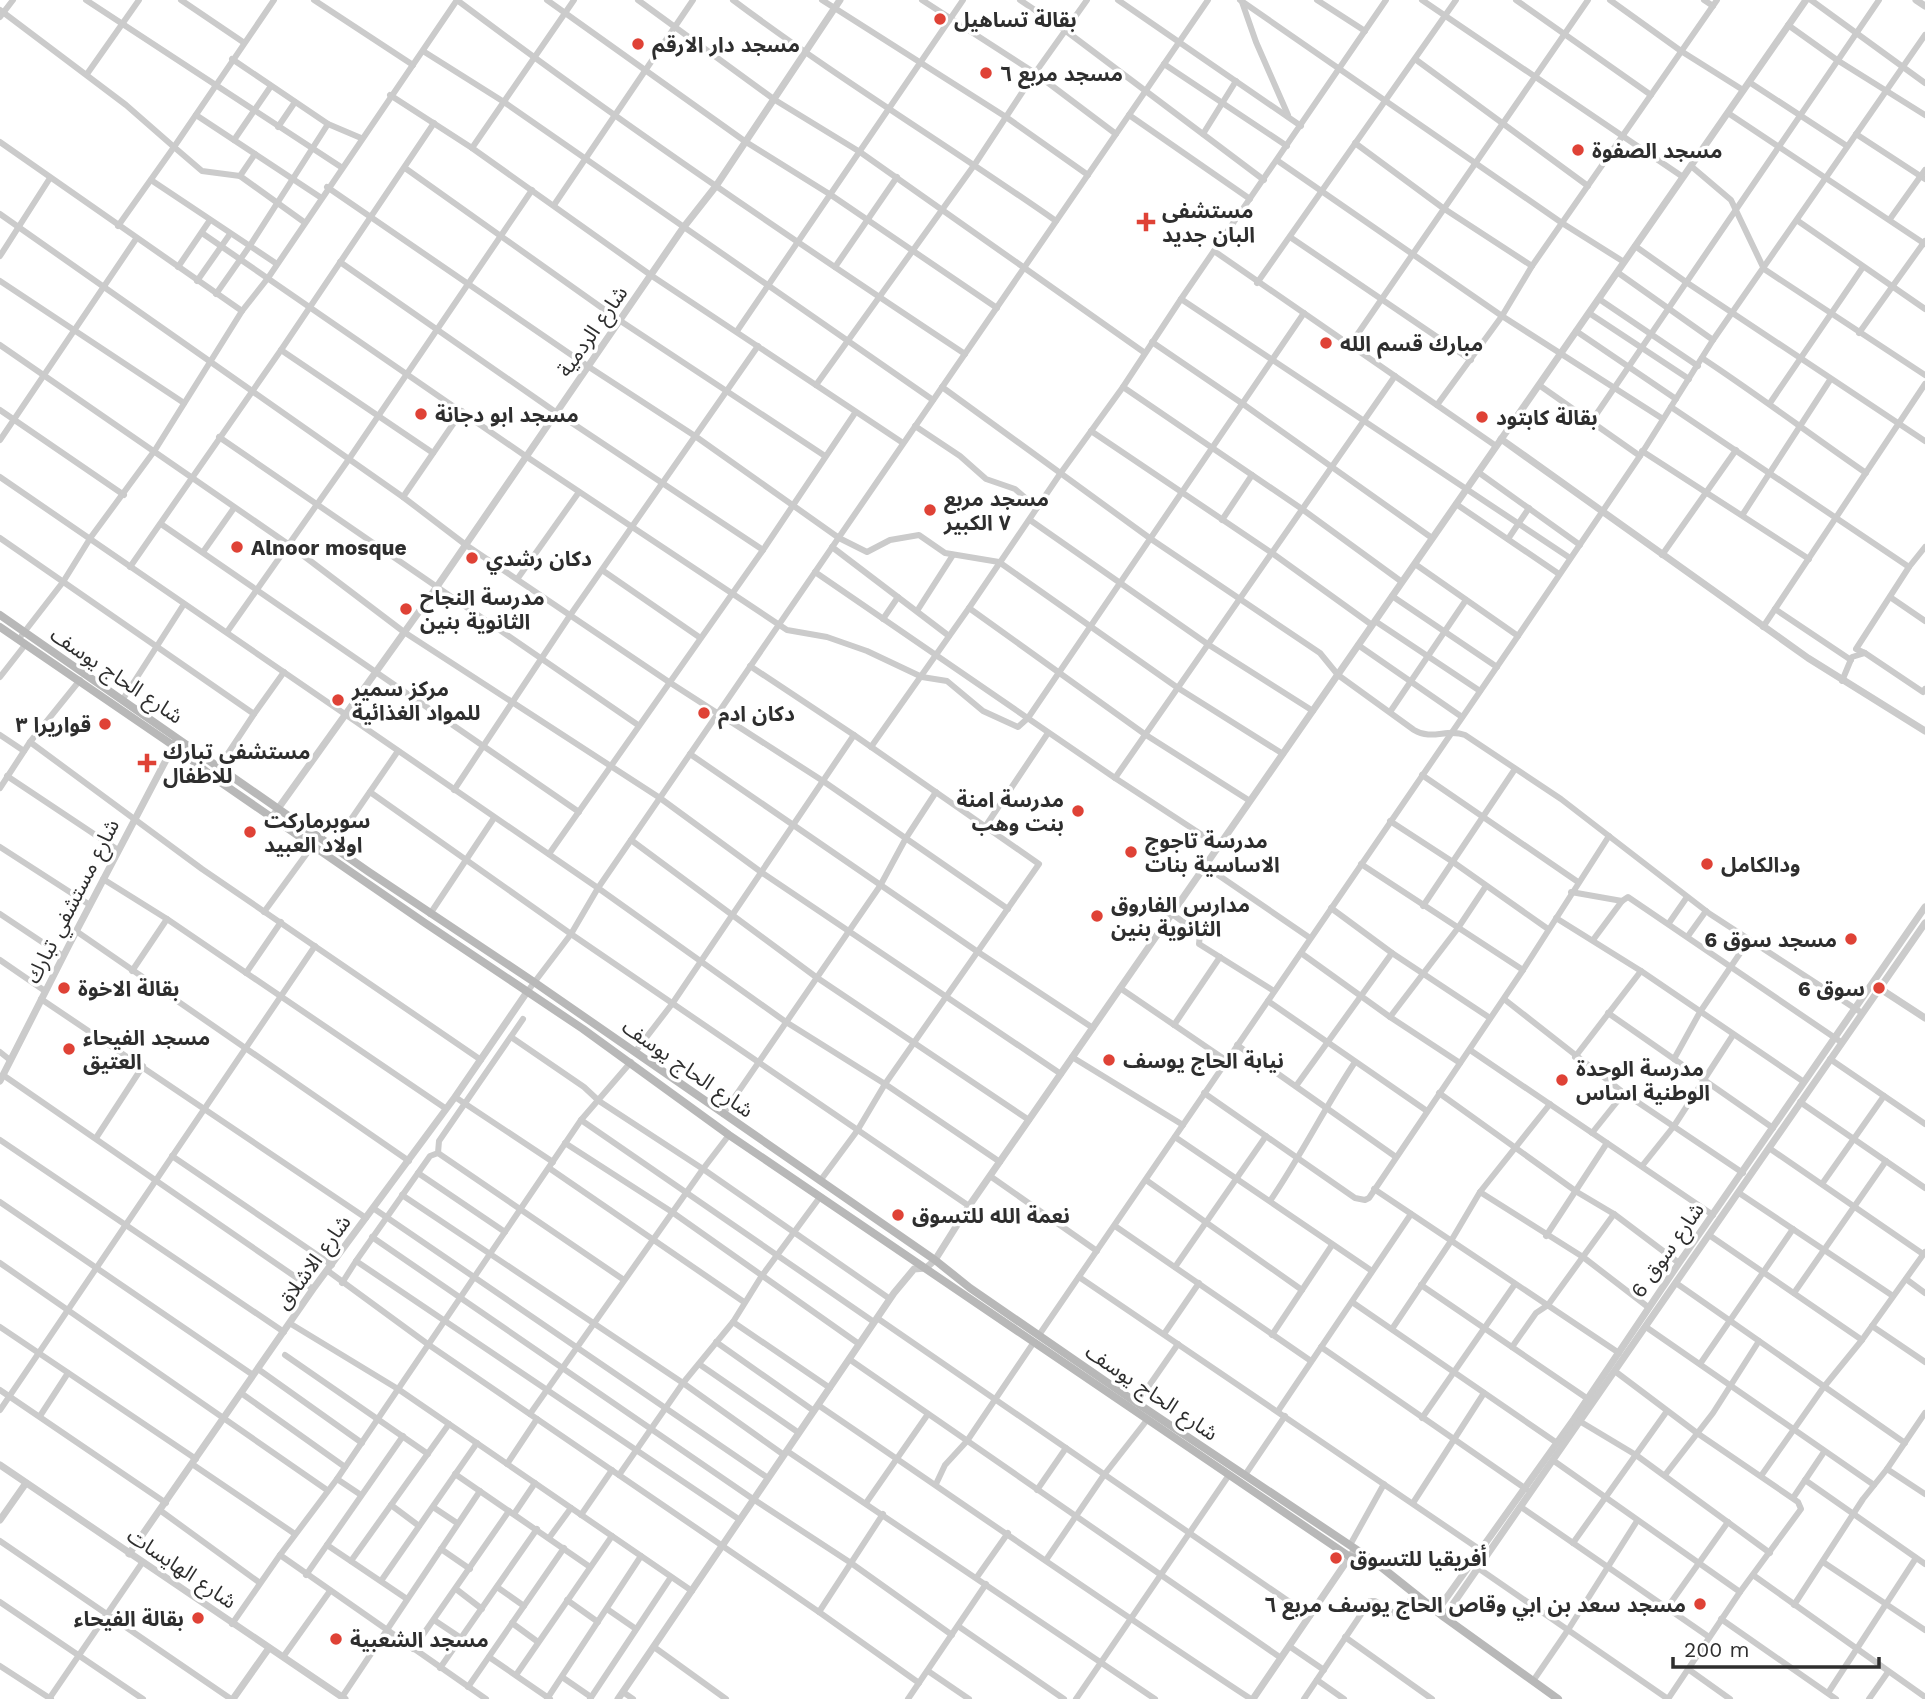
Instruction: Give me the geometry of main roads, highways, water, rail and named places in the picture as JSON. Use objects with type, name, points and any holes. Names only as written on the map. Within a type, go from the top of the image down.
[{"type":"main road","name":"شارع الحاج يوسف","points":[[0,615],[22,639],[79,681],[219,767],[313,845],[926,1268],[1137,1403],[1375,1562],[1558,1699]]},
{"type":"main road","name":"شارع الحاج يوسف","points":[[0,627],[85,673],[123,699],[214,777],[332,847],[534,982],[935,1260],[1147,1420],[1350,1557],[1375,1562]]},
{"type":"place","name":"بقالة تساهيل","points":[[940,19]]},
{"type":"place","name":"مسجد دار الارقم","points":[[638,44]]},
{"type":"place","name":"مسجد مربع ٦","points":[[986,73]]},
{"type":"place","name":"مسجد الصفوة","points":[[1578,150]]},
{"type":"place","name":"مستشفى البان جديد","points":[[1146,222]]},
{"type":"place","name":"مبارك قسم الله","points":[[1326,343]]},
{"type":"place","name":"مسجد ابو دجانة","points":[[421,414]]},
{"type":"place","name":"بقالة كابتود","points":[[1482,417]]},
{"type":"place","name":"مسجد مربع ٧ الكبير","points":[[930,510]]},
{"type":"place","name":"Alnoor mosque","points":[[237,547]]},
{"type":"place","name":"دكان رشدي","points":[[472,558]]},
{"type":"place","name":"مدرسة النجاح الثانوية بنين","points":[[406,609]]},
{"type":"place","name":"مركز سمير للمواد الغذائية","points":[[338,700]]},
{"type":"place","name":"دكان ادم","points":[[704,713]]},
{"type":"place","name":"قواريرا ٣","points":[[105,724]]},
{"type":"place","name":"مستشفى تبارك للاطفال","points":[[147,763]]},
{"type":"place","name":"مدرسة امنة بنت وهب","points":[[1078,811]]},
{"type":"place","name":"سوبرماركت اولاد العبيد","points":[[250,832]]},
{"type":"place","name":"مدرسة تاجوج الاساسية بنات","points":[[1131,852]]},
{"type":"place","name":"ودالكامل","points":[[1707,864]]},
{"type":"place","name":"مدارس الفاروق الثانوية بنين","points":[[1097,916]]},
{"type":"place","name":"مسجد سوق 6","points":[[1851,939]]},
{"type":"place","name":"بقالة الاخوة","points":[[64,988]]},
{"type":"place","name":"سوق 6","points":[[1879,988]]},
{"type":"place","name":"مسجد الفيحاء العتيق","points":[[69,1049]]},
{"type":"place","name":"نيابة الحاج يوسف","points":[[1109,1060]]},
{"type":"place","name":"مدرسة الوحدة الوطنية اساس","points":[[1562,1080]]},
{"type":"place","name":"نعمة الله للتسوق","points":[[898,1215]]},
{"type":"place","name":"أفريقيا للتسوق","points":[[1336,1558]]},
{"type":"place","name":"مسجد سعد بن ابي وقاص الحاج يوسف مربع ٦","points":[[1700,1604]]},
{"type":"place","name":"بقالة الفيحاء","points":[[198,1618]]},
{"type":"place","name":"مسجد الشعبية","points":[[336,1639]]}]
